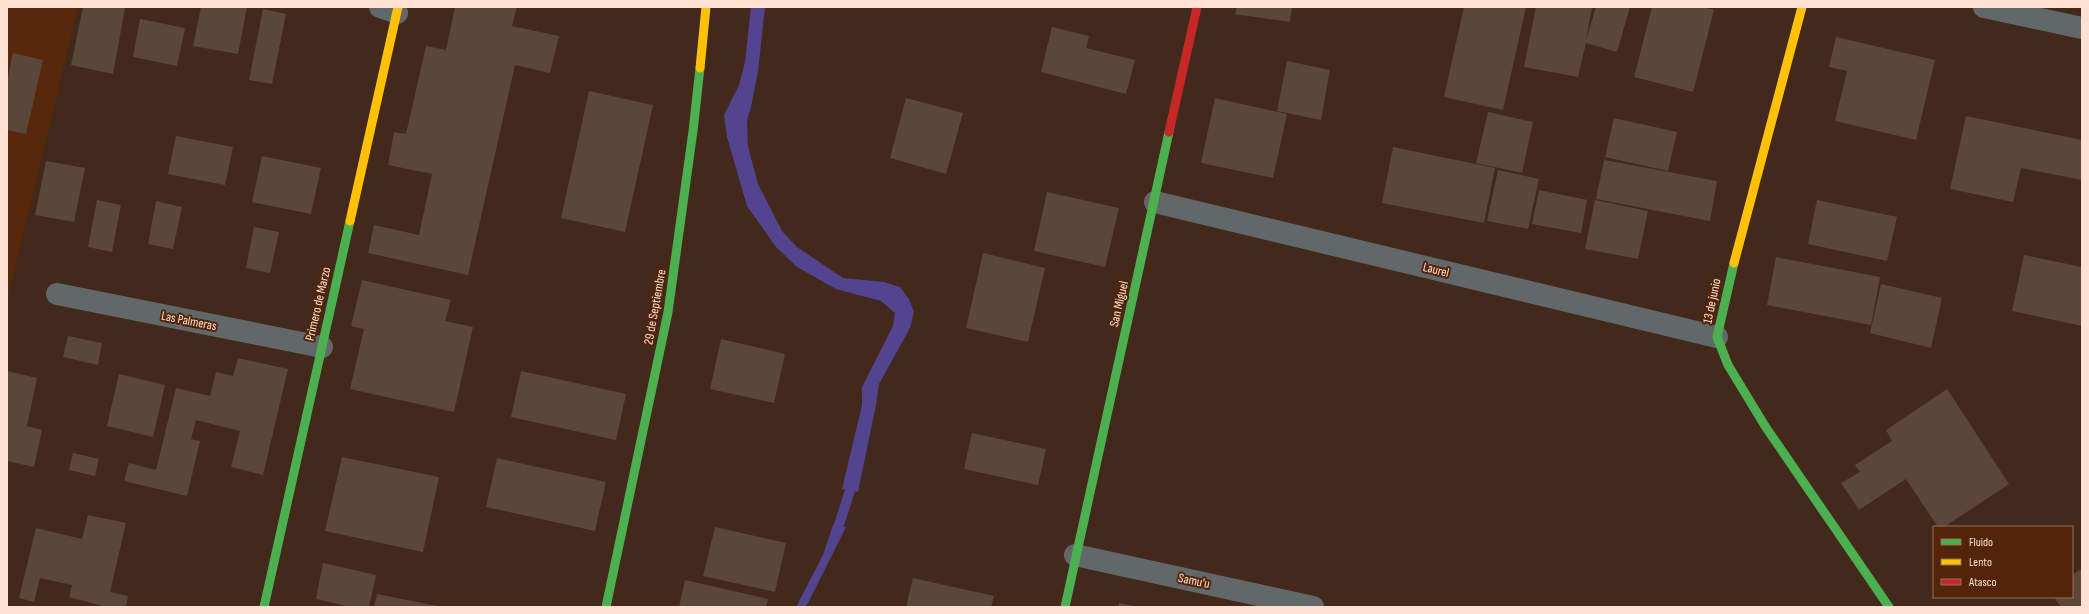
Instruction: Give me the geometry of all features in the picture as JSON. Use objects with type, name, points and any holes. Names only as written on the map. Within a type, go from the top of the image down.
[{"type":"street","name":"29 de Septiembre","points":[[606,607],[668,312],[693,131],[706,7]]},
{"type":"street","name":"San Miguel","points":[[1065,607],[1197,7]]},
{"type":"street","name":"13 de junio","points":[[1802,7],[1740,235],[1717,337],[1728,365],[1765,426],[1889,607]]},
{"type":"street","points":[[1984,7],[2082,28]]},
{"type":"street","name":"Primero de Marzo","points":[[264,607],[322,347],[392,9]]},
{"type":"street","name":"Laurel","points":[[1155,202],[1717,337]]},
{"type":"street","name":"Las Palmeras","points":[[57,294],[322,347]]},
{"type":"street","name":"Samu'u","points":[[1076,555],[1313,607]]},
{"type":"shaded area","points":[[7,7],[78,7],[7,301]]},
{"type":"shaded area","points":[[751,7],[765,7],[758,71],[747,120],[748,147],[758,184],[782,231],[797,247],[843,278],[884,282],[900,287],[909,299],[914,312],[910,328],[879,384],[858,492],[842,489],[862,405],[862,387],[893,326],[895,313],[881,301],[836,289],[797,267],[776,247],[747,206],[727,137],[724,115],[739,85],[745,62]]},
{"type":"shaded area","points":[[833,525],[846,527],[806,607],[796,607],[823,555]]},
{"type":"building","points":[[83,7],[125,8],[113,74],[71,65]]},
{"type":"building","points":[[201,7],[247,7],[238,54],[193,46]]},
{"type":"building","points":[[455,7],[517,7],[512,26],[559,36],[550,73],[515,65],[468,275],[368,253],[374,225],[419,235],[432,174],[388,165],[394,132],[406,134],[426,46],[446,50]]},
{"type":"building","points":[[1237,7],[1292,7],[1290,22],[1235,14]]},
{"type":"building","points":[[1464,7],[1526,7],[1503,110],[1444,97]]},
{"type":"building","points":[[1536,7],[1592,7],[1586,40],[1596,7],[1630,7],[1617,52],[1586,43],[1578,77],[1524,67]]},
{"type":"building","points":[[1652,7],[1702,7],[1714,10],[1693,92],[1634,77]]},
{"type":"building","points":[[263,9],[286,14],[272,84],[249,80]]},
{"type":"building","points":[[140,19],[185,28],[177,66],[133,57]]},
{"type":"building","points":[[1052,27],[1089,36],[1086,48],[1135,60],[1126,94],[1041,72]]},
{"type":"building","points":[[1836,37],[1935,60],[1916,140],[1835,121],[1847,71],[1829,67]]},
{"type":"building","points":[[13,53],[43,60],[26,134],[7,130],[7,82]]},
{"type":"building","points":[[1287,61],[1330,70],[1321,120],[1277,111]]},
{"type":"building","points":[[589,91],[653,105],[625,232],[561,218]]},
{"type":"building","points":[[906,98],[963,113],[946,174],[890,158]]},
{"type":"building","points":[[1215,98],[1287,114],[1273,178],[1201,163]]},
{"type":"building","points":[[1488,112],[1533,122],[1522,173],[1476,163]]},
{"type":"building","points":[[1966,116],[2082,140],[2082,180],[2021,168],[2013,202],[1950,189]]},
{"type":"building","points":[[1614,118],[1677,132],[1668,171],[1605,157]]},
{"type":"building","points":[[176,136],[233,147],[225,185],[168,174]]},
{"type":"building","points":[[1393,147],[1495,168],[1484,223],[1382,203]]},
{"type":"building","points":[[262,156],[321,168],[311,214],[252,202]]},
{"type":"building","points":[[1604,160],[1717,181],[1710,221],[1596,199]]},
{"type":"building","points":[[46,161],[85,168],[74,222],[35,215]]},
{"type":"building","points":[[1498,170],[1539,179],[1528,229],[1487,221]]},
{"type":"building","points":[[1539,190],[1587,200],[1581,233],[1532,224]]},
{"type":"building","points":[[1047,192],[1119,208],[1105,267],[1034,251]]},
{"type":"building","points":[[97,200],[121,205],[112,252],[88,247]]},
{"type":"building","points":[[1595,200],[1648,211],[1638,259],[1585,249]]},
{"type":"building","points":[[1817,200],[1897,217],[1887,261],[1808,244]]},
{"type":"building","points":[[156,201],[182,207],[173,249],[148,244]]},
{"type":"building","points":[[254,227],[279,232],[270,273],[246,268]]},
{"type":"building","points":[[983,253],[1045,268],[1028,342],[966,328]]},
{"type":"building","points":[[2024,255],[2082,267],[2082,326],[2012,311]]},
{"type":"building","points":[[1776,257],[1880,277],[1871,325],[1767,305]]},
{"type":"building","points":[[362,280],[451,300],[445,321],[473,327],[454,412],[350,389],[364,329],[351,326]]},
{"type":"building","points":[[1881,284],[1942,298],[1931,348],[1870,333]]},
{"type":"building","points":[[68,336],[102,343],[98,365],[63,357]]},
{"type":"building","points":[[721,339],[785,354],[774,403],[710,389]]},
{"type":"building","points":[[238,358],[288,369],[263,475],[231,467],[240,431],[196,420],[191,439],[200,441],[187,496],[124,481],[129,463],[156,470],[176,388],[210,396],[216,372],[233,376]]},
{"type":"building","points":[[7,371],[37,378],[27,426],[42,430],[34,467],[7,461]]},
{"type":"building","points":[[521,371],[626,394],[616,440],[511,417]]},
{"type":"building","points":[[119,374],[165,385],[153,437],[107,426]]},
{"type":"building","points":[[1947,389],[2009,484],[1946,526],[1937,526],[1906,479],[1859,510],[1841,483],[1860,472],[1855,465],[1892,441],[1886,430]]},
{"type":"building","points":[[972,433],[1046,449],[1038,485],[964,469]]},
{"type":"building","points":[[73,453],[99,459],[95,476],[69,470]]},
{"type":"building","points":[[342,457],[439,477],[423,552],[325,531]]},
{"type":"building","points":[[497,458],[606,482],[595,531],[486,507]]},
{"type":"building","points":[[88,515],[126,523],[110,592],[128,596],[126,607],[106,607],[69,597],[72,585],[40,578],[34,602],[19,598],[36,528],[82,539]]},
{"type":"building","points":[[715,527],[786,543],[775,592],[703,576]]},
{"type":"building","points":[[323,563],[376,575],[369,607],[351,607],[316,599]]},
{"type":"building","points":[[2081,569],[2082,607],[2061,607],[2055,598],[2073,598],[2073,574]]},
{"type":"building","points":[[913,578],[994,596],[991,607],[906,607]]},
{"type":"building","points":[[685,580],[768,599],[766,607],[679,607]]},
{"type":"building","points":[[377,594],[437,606],[437,607],[374,607]]},
{"type":"building","points":[[1119,603],[1134,606],[1134,607],[1119,607]]},
{"type":"waterway","points":[[835,537],[854,478]]},
{"type":"traffic: fast","points":[[606,607],[668,312],[693,131],[700,68]]},
{"type":"traffic: fast","points":[[1065,607],[1169,132]]},
{"type":"traffic: fast","points":[[264,607],[350,221]]},
{"type":"traffic: fast","points":[[1734,263],[1717,337],[1728,365],[1765,426],[1889,607]]},
{"type":"traffic: slow","points":[[350,221],[398,7]]},
{"type":"traffic: slow","points":[[700,68],[706,7]]},
{"type":"traffic: slow","points":[[1734,263],[1802,7]]},
{"type":"traffic: jam","points":[[1169,132],[1197,7]]}]
